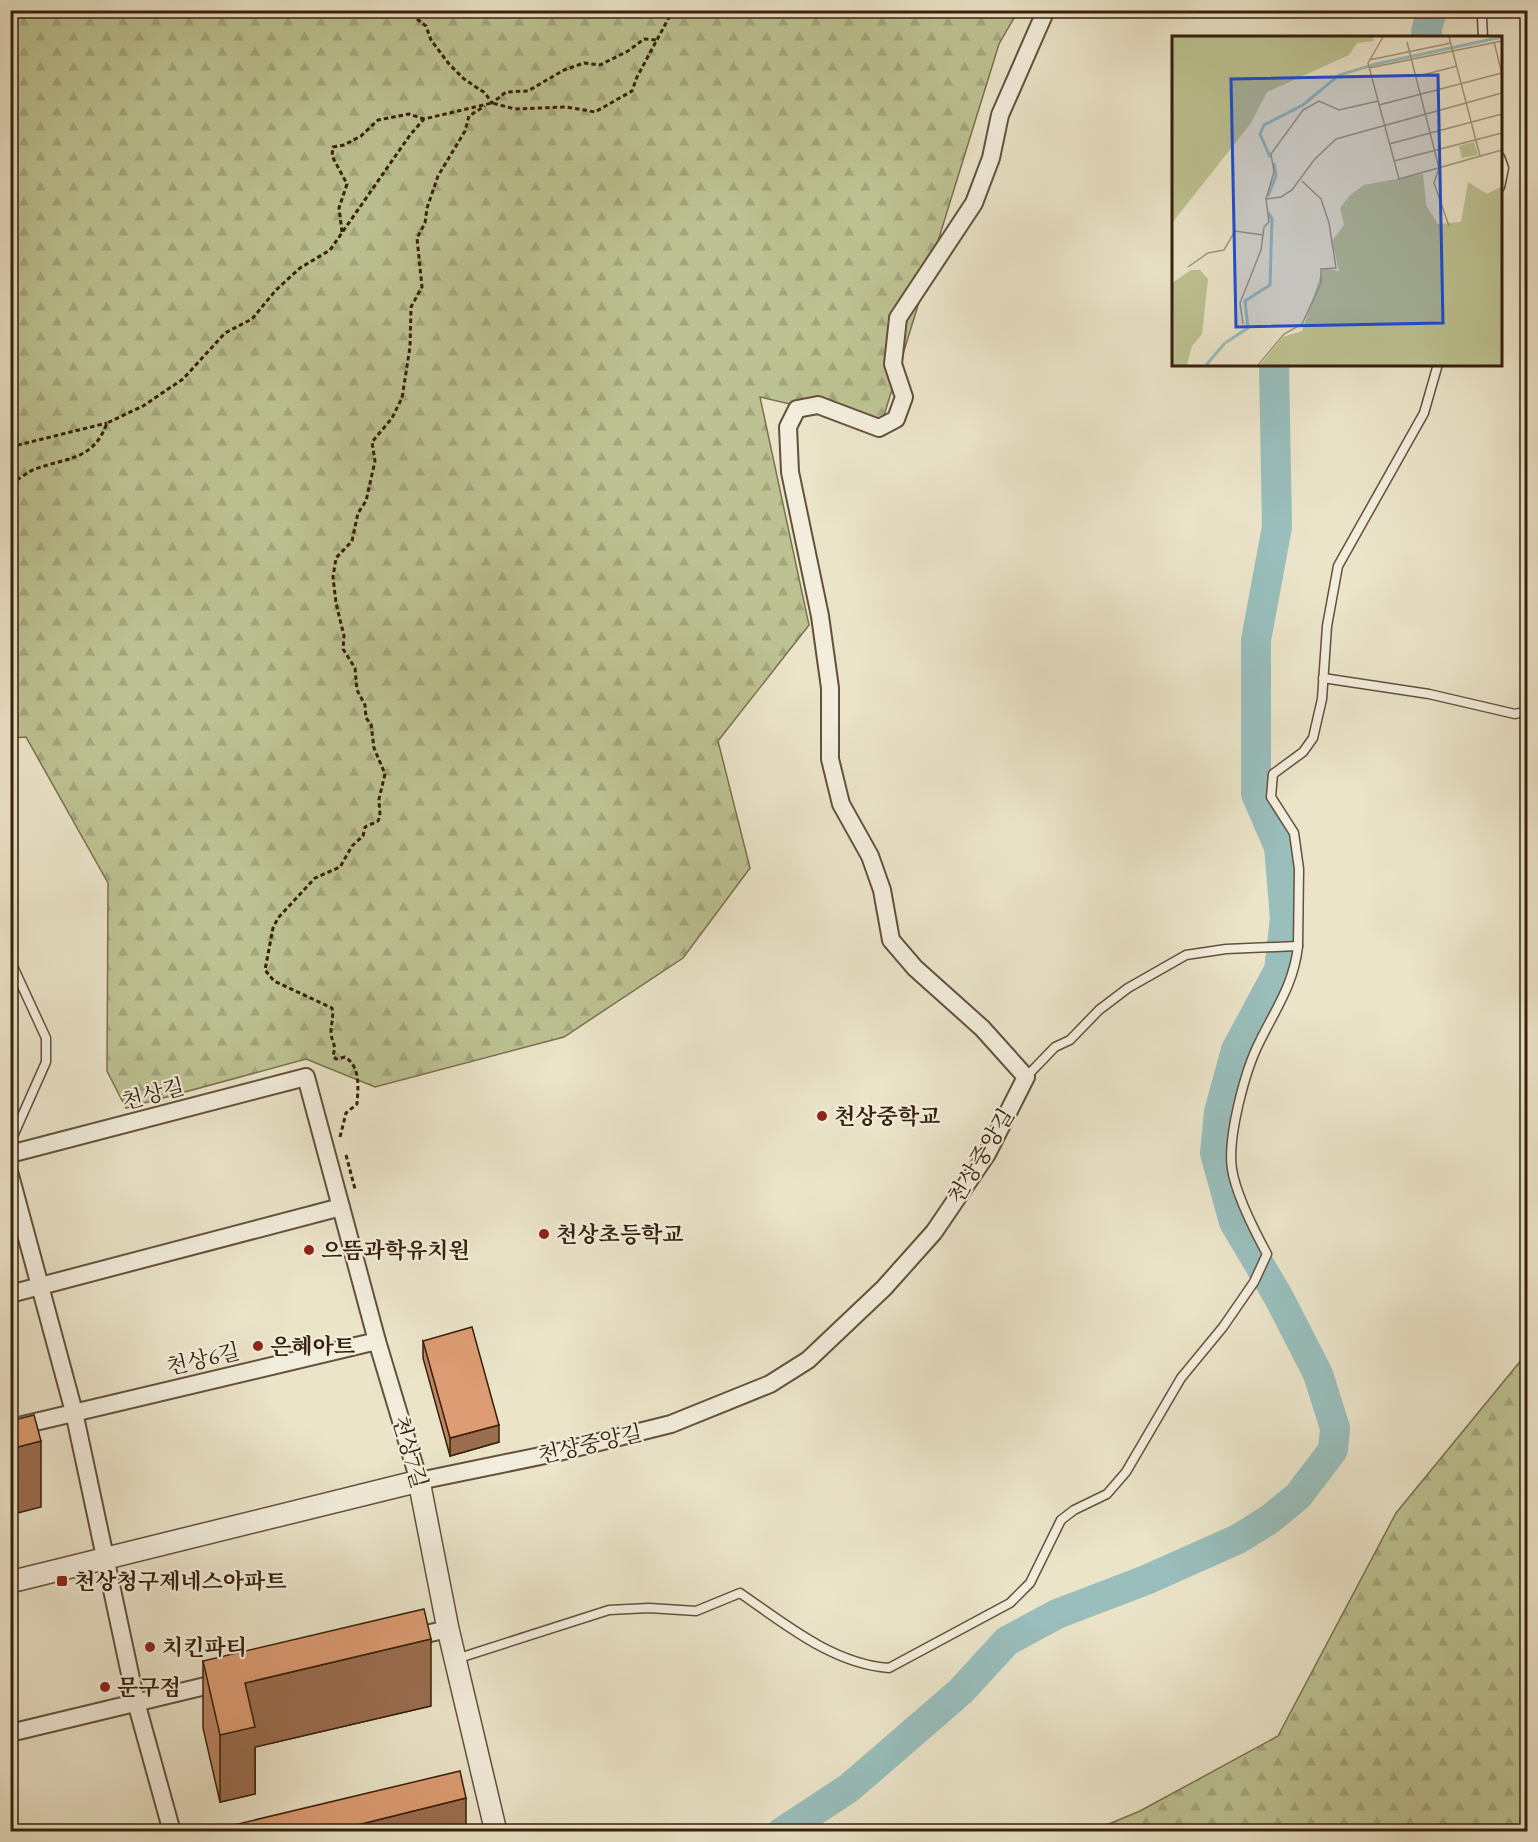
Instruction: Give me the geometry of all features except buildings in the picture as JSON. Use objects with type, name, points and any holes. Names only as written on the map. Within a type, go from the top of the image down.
[{"type":"street","points":[[1026,1077],[982,1028],[915,968],[891,940],[870,856],[841,804],[830,759],[830,688],[820,616],[790,472],[788,427],[796,408],[818,405],[879,428],[896,419],[904,397],[893,364],[898,318],[974,203],[991,158],[1000,115],[1046,10]]},
{"type":"street","name":"천상7길","points":[[306,1077],[377,1341],[419,1481],[448,1629],[496,1832]]},
{"type":"street","name":"천상길","points":[[10,1154],[306,1077]]},
{"type":"street","name":"천상중앙길","points":[[10,1582],[419,1481],[555,1453],[671,1424],[770,1383],[808,1360],[884,1288],[934,1232],[987,1154],[1026,1077]]},
{"type":"street","points":[[10,1175],[74,1412],[136,1702],[172,1832]]},
{"type":"street","points":[[10,1294],[341,1207]]},
{"type":"street","name":"천상6길","points":[[10,1428],[377,1341]]},
{"type":"street","points":[[390,1642],[448,1629]]},
{"type":"street","points":[[10,1733],[240,1677]]},
{"type":"lane","points":[[1482,18],[1483,36]]},
{"type":"lane","points":[[1502,162],[1504,168],[1502,178]]},
{"type":"lane","points":[[455,1659],[609,1610],[649,1608],[696,1611],[740,1593],[812,1643],[869,1666],[889,1668],[1010,1603],[1030,1583],[1061,1520],[1074,1510],[1107,1494],[1126,1472],[1181,1378],[1223,1327],[1254,1282],[1266,1254],[1232,1170],[1230,1143],[1258,1044],[1284,999],[1295,969],[1294,946],[1299,869],[1294,833],[1271,797],[1273,774],[1303,752],[1313,738],[1322,699],[1327,626],[1338,566],[1424,413],[1437,366]]},
{"type":"lane","points":[[1323,678],[1429,694],[1515,714],[1527,711]]},
{"type":"lane","points":[[1026,1077],[1055,1047],[1070,1040],[1099,1011],[1168,964],[1186,955],[1294,946]]},
{"type":"lane","points":[[10,960],[46,1038],[46,1062],[10,1143]]},
{"type":"path","points":[[405,10],[426,26],[431,40],[449,64],[464,79],[485,93],[492,104]]},
{"type":"path","points":[[343,234],[339,208],[347,184],[332,156],[333,147],[344,145],[361,136],[378,120],[409,114],[424,119],[492,104],[515,109],[566,108],[595,112],[632,91],[637,77],[651,55],[656,39],[674,10]]},
{"type":"path","points":[[492,104],[506,92],[528,91],[564,70],[584,63],[600,65],[628,51],[644,39],[656,39]]},
{"type":"path","points":[[341,1207],[356,1194],[340,1136],[346,1113],[357,1104],[356,1071],[351,1061],[345,1057],[336,1059],[333,1056],[336,1045],[331,1034],[334,1019],[333,1008],[274,981],[265,970],[273,928],[278,918],[315,878],[340,867],[351,846],[363,836],[365,827],[378,821],[380,816],[379,799],[385,774],[374,748],[365,705],[357,690],[355,668],[343,649],[344,636],[336,603],[333,577],[336,558],[352,541],[358,513],[366,501],[375,461],[372,442],[392,418],[402,398],[410,347],[411,308],[422,287],[417,238],[425,223],[427,208],[438,176],[465,131],[469,116],[484,106]]},
{"type":"path","points":[[10,447],[107,423],[143,406],[183,378],[225,333],[252,319],[276,290],[300,268],[330,250],[410,135],[424,119]]},
{"type":"path","points":[[10,483],[35,469],[56,465],[88,451],[101,440],[107,423]]},
{"type":"green space","points":[[11,11],[1018,11],[999,44],[881,425],[760,397],[809,625],[718,741],[750,868],[683,958],[564,1037],[375,1087],[306,1059],[126,1108],[107,1071],[108,883],[26,737],[11,738]]},
{"type":"green space","points":[[1527,1353],[1527,1831],[1092,1831],[1140,1811],[1278,1736],[1396,1513]]},
{"type":"waterway","points":[[1427,36],[1426,32],[1432,10]]},
{"type":"waterway","points":[[782,1832],[849,1788],[961,1691],[1007,1641],[1057,1614],[1146,1580],[1238,1539],[1270,1519],[1298,1496],[1333,1450],[1335,1428],[1318,1374],[1278,1296],[1234,1222],[1215,1153],[1219,1112],[1236,1050],[1279,970],[1285,918],[1279,847],[1256,794],[1256,640],[1277,527],[1274,366]]},
{"type":"place","name":"천상중학교","points":[[822,1116]]},
{"type":"place","name":"천상초등학교","points":[[544,1234]]},
{"type":"place","name":"으뜸과학유치원","points":[[309,1250]]},
{"type":"place","name":"은혜아트","points":[[258,1346]]},
{"type":"place","name":"천상청구제네스아파트","points":[[62,1581]]},
{"type":"place","name":"치킨파티","points":[[150,1647]]},
{"type":"place","name":"문구점","points":[[105,1687]]}]
